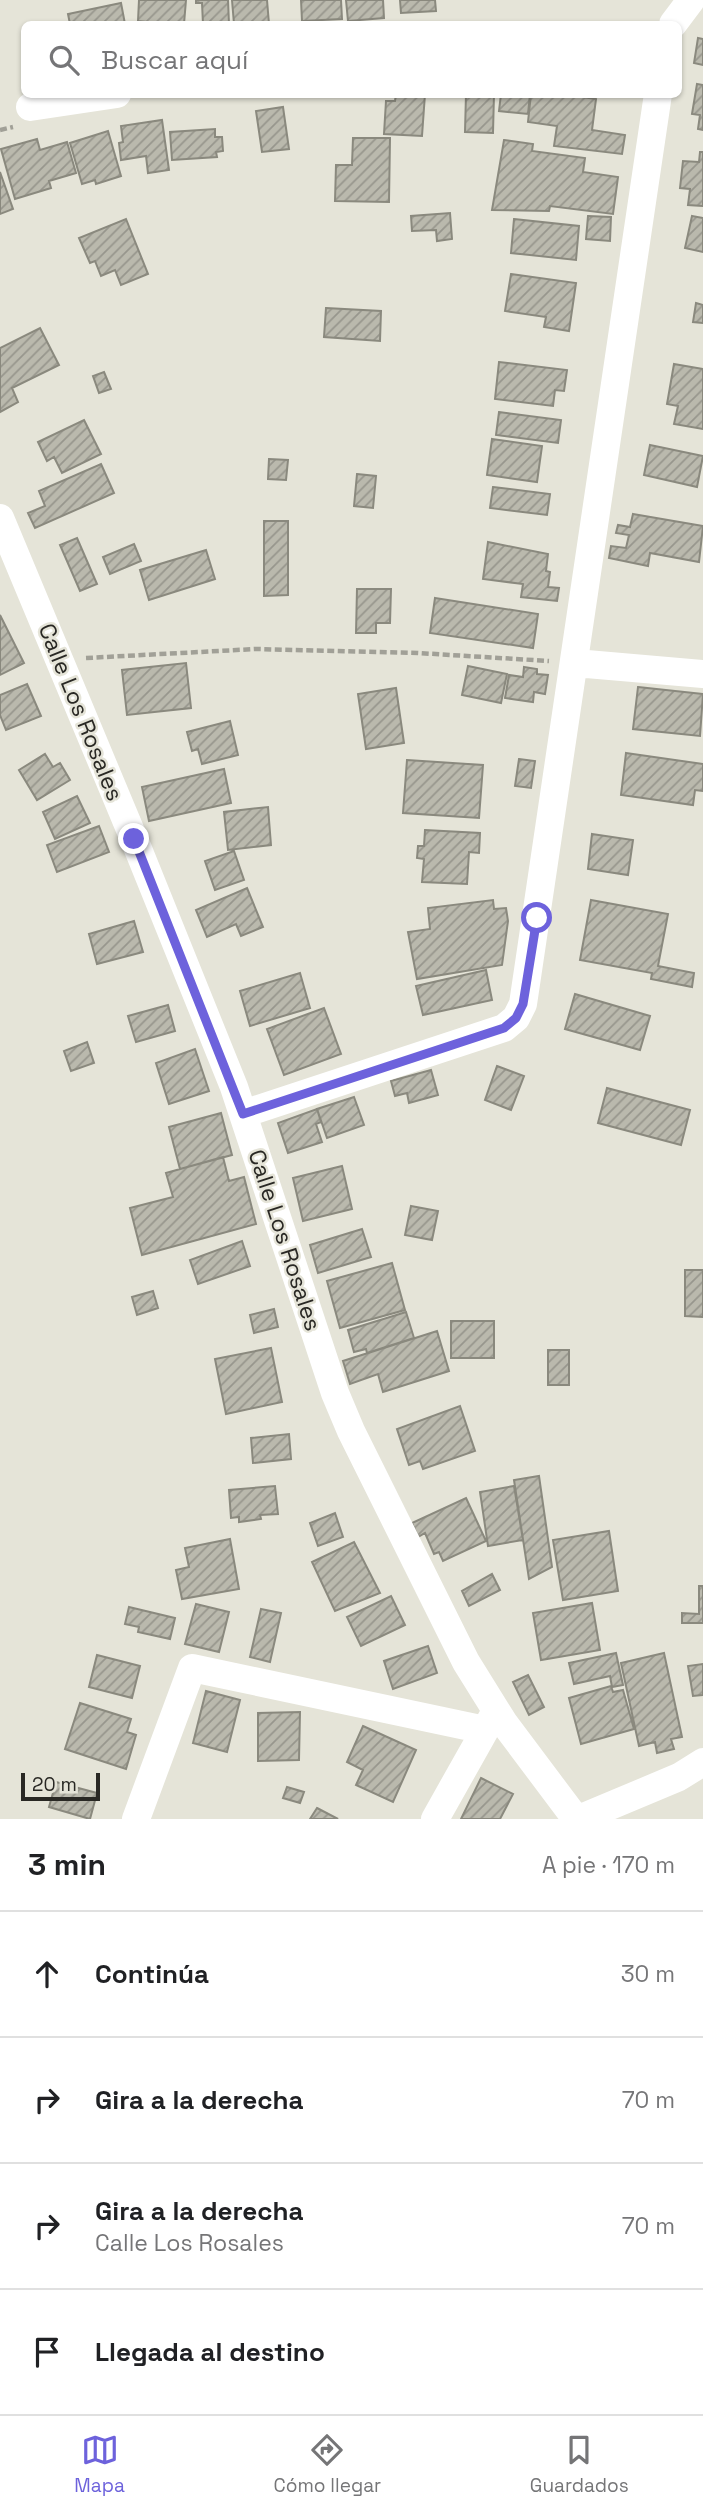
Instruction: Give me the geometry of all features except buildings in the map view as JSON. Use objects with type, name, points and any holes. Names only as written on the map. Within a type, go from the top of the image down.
[{"type":"street","points":[[675,21],[691,0]]},
{"type":"street","points":[[30,107],[90,98]]},
{"type":"street","points":[[243,1114],[504,1028],[516,1018],[523,1004],[657,98]]},
{"type":"street","name":"Calle Los Rosales","points":[[0,517],[144,863],[243,1114],[335,1393],[351,1431],[466,1662],[491,1720],[577,1819]]},
{"type":"street","points":[[575,663],[703,674]]},
{"type":"street","points":[[136,1819],[192,1668],[491,1720],[435,1819]]},
{"type":"street","points":[[577,1819],[678,1777],[703,1762]]},
{"type":"path","points":[[60,660],[256,649],[418,653],[575,663]]},
{"type":"route","points":[[134,839],[243,1114],[504,1028],[516,1018],[523,1004],[537,918]]}]
